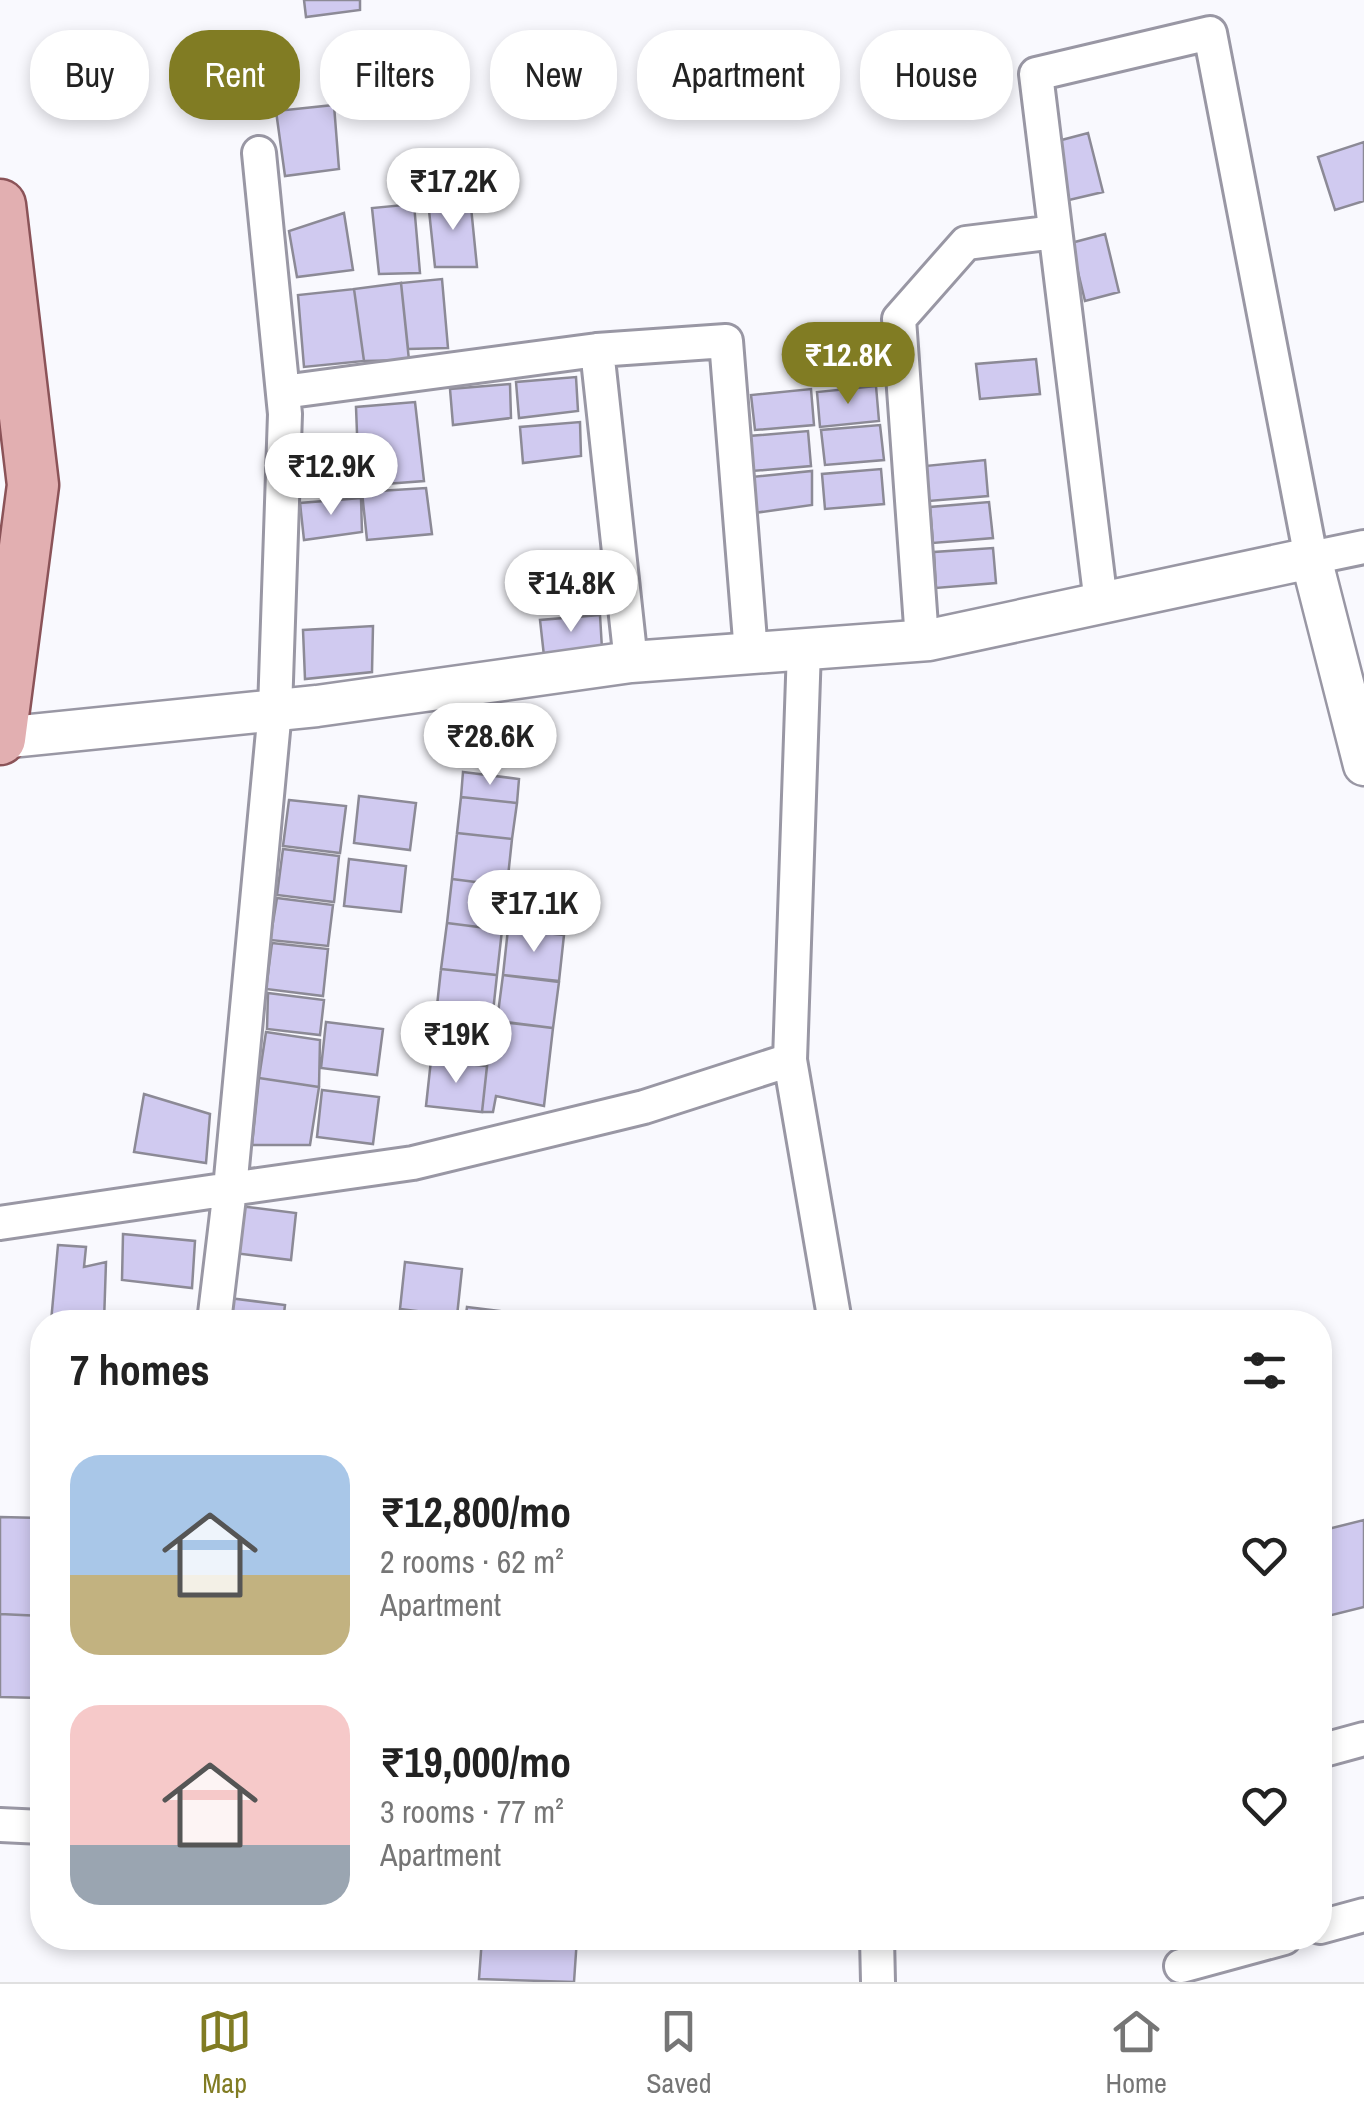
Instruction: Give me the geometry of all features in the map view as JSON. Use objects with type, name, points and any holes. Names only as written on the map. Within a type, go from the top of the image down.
[{"type":"main road","points":[[0,205],[33,485],[0,739]]},
{"type":"street","points":[[1101,603],[1036,74],[1210,32],[1311,558],[1364,765]]},
{"type":"street","points":[[215,1310],[275,710],[285,414],[259,154]]},
{"type":"street","points":[[922,640],[899,319],[966,243],[1056,232]]},
{"type":"street","points":[[283,392],[596,350],[726,342],[751,653]]},
{"type":"street","points":[[596,350],[631,662]]},
{"type":"street","points":[[0,739],[275,710],[631,662],[922,640],[1364,547]]},
{"type":"street","points":[[804,649],[790,1060],[833,1310]]},
{"type":"street","points":[[0,1223],[413,1162],[644,1107],[790,1060]]},
{"type":"street","points":[[1332,1748],[1364,1739]]},
{"type":"street","points":[[0,1825],[30,1826]]},
{"type":"street","points":[[1332,1924],[1364,1915]]},
{"type":"street","points":[[877,1950],[878,1982]]},
{"type":"street","points":[[1181,1966],[1240,1950]]},
{"type":"building","points":[[304,0],[360,0],[360,10],[306,17]]},
{"type":"building","points":[[320,106],[320,120],[335,120],[339,169],[285,176],[277,120],[300,120],[300,109]]},
{"type":"building","points":[[1088,133],[1103,192],[1069,200],[1054,142]]},
{"type":"building","points":[[1364,142],[1364,201],[1335,210],[1318,157]]},
{"type":"building","points":[[470,197],[477,267],[435,267],[428,201]]},
{"type":"building","points":[[414,204],[420,273],[379,274],[372,208]]},
{"type":"building","points":[[344,213],[353,270],[297,277],[289,231]]},
{"type":"building","points":[[1105,234],[1119,292],[1085,301],[1071,243]]},
{"type":"building","points":[[442,279],[448,348],[408,349],[401,283]]},
{"type":"building","points":[[401,283],[409,360],[364,361],[354,289]]},
{"type":"building","points":[[354,289],[364,361],[304,367],[298,295]]},
{"type":"building","points":[[1036,359],[1040,394],[980,399],[976,364]]},
{"type":"building","points":[[576,377],[578,411],[519,418],[516,382]]},
{"type":"building","points":[[510,384],[511,418],[453,425],[450,389]]},
{"type":"building","points":[[876,386],[879,421],[820,427],[817,392]]},
{"type":"building","points":[[811,389],[814,425],[755,430],[751,395]]},
{"type":"building","points":[[415,402],[424,481],[359,486],[356,407]]},
{"type":"building","points":[[580,422],[581,456],[523,463],[520,427]]},
{"type":"building","points":[[880,425],[884,460],[825,465],[821,430]]},
{"type":"building","points":[[808,431],[811,466],[752,471],[749,436]]},
{"type":"building","points":[[985,460],[988,496],[929,501],[925,466]]},
{"type":"building","points":[[881,469],[884,504],[825,509],[822,474]]},
{"type":"building","points":[[812,471],[812,505],[754,513],[751,477]]},
{"type":"building","points":[[426,488],[432,534],[367,540],[362,492]]},
{"type":"building","points":[[361,498],[362,532],[304,540],[300,503]]},
{"type":"building","points":[[989,502],[993,538],[933,543],[930,507]]},
{"type":"building","points":[[993,548],[996,583],[936,588],[934,552]]},
{"type":"building","points":[[593,557],[594,591],[536,598],[532,562]]},
{"type":"building","points":[[600,615],[602,649],[544,656],[540,620]]},
{"type":"building","points":[[373,626],[372,672],[305,679],[303,630]]},
{"type":"building","points":[[463,772],[519,779],[517,803],[461,797]]},
{"type":"building","points":[[359,796],[416,803],[410,850],[354,843]]},
{"type":"building","points":[[461,797],[517,803],[512,839],[457,833]]},
{"type":"building","points":[[289,800],[346,806],[340,853],[283,846]]},
{"type":"building","points":[[457,833],[512,839],[507,886],[452,879]]},
{"type":"building","points":[[283,849],[339,856],[334,902],[277,895]]},
{"type":"building","points":[[349,859],[406,866],[401,912],[344,906]]},
{"type":"building","points":[[452,879],[507,886],[502,930],[447,923]]},
{"type":"building","points":[[277,898],[333,905],[328,946],[270,940]]},
{"type":"building","points":[[447,923],[502,930],[497,975],[441,969]]},
{"type":"building","points":[[508,929],[564,935],[559,981],[503,975]]},
{"type":"building","points":[[272,943],[328,949],[323,996],[266,989]]},
{"type":"building","points":[[441,969],[497,975],[492,1021],[436,1015]]},
{"type":"building","points":[[503,975],[559,982],[553,1028],[497,1021]]},
{"type":"building","points":[[268,993],[324,1000],[320,1035],[267,1029]]},
{"type":"building","points":[[436,1015],[492,1021],[487,1066],[431,1060]]},
{"type":"building","points":[[492,1021],[553,1028],[544,1106],[496,1096],[493,1112],[482,1112]]},
{"type":"building","points":[[326,1022],[383,1029],[377,1075],[321,1068]]},
{"type":"building","points":[[266,1032],[320,1040],[319,1087],[259,1078]]},
{"type":"building","points":[[431,1060],[487,1066],[482,1112],[426,1106]]},
{"type":"building","points":[[259,1078],[319,1087],[310,1145],[252,1145]]},
{"type":"building","points":[[322,1090],[379,1097],[373,1144],[317,1137]]},
{"type":"building","points":[[144,1094],[210,1114],[206,1163],[134,1152]]},
{"type":"building","points":[[239,1206],[296,1213],[291,1260],[234,1253]]},
{"type":"building","points":[[123,1234],[195,1241],[192,1288],[122,1280]]},
{"type":"building","points":[[58,1245],[86,1247],[84,1267],[106,1262],[104,1310],[52,1310]]},
{"type":"building","points":[[405,1262],[462,1269],[458,1310],[400,1309]]},
{"type":"building","points":[[229,1298],[285,1305],[284,1310],[228,1310]]},
{"type":"building","points":[[0,1517],[30,1518],[30,1615],[0,1614]]},
{"type":"building","points":[[1364,1520],[1364,1607],[1332,1615],[1332,1528]]},
{"type":"building","points":[[0,1614],[30,1615],[30,1698],[0,1697]]},
{"type":"building","points":[[481,1950],[576,1950],[574,1982],[479,1979]]}]
